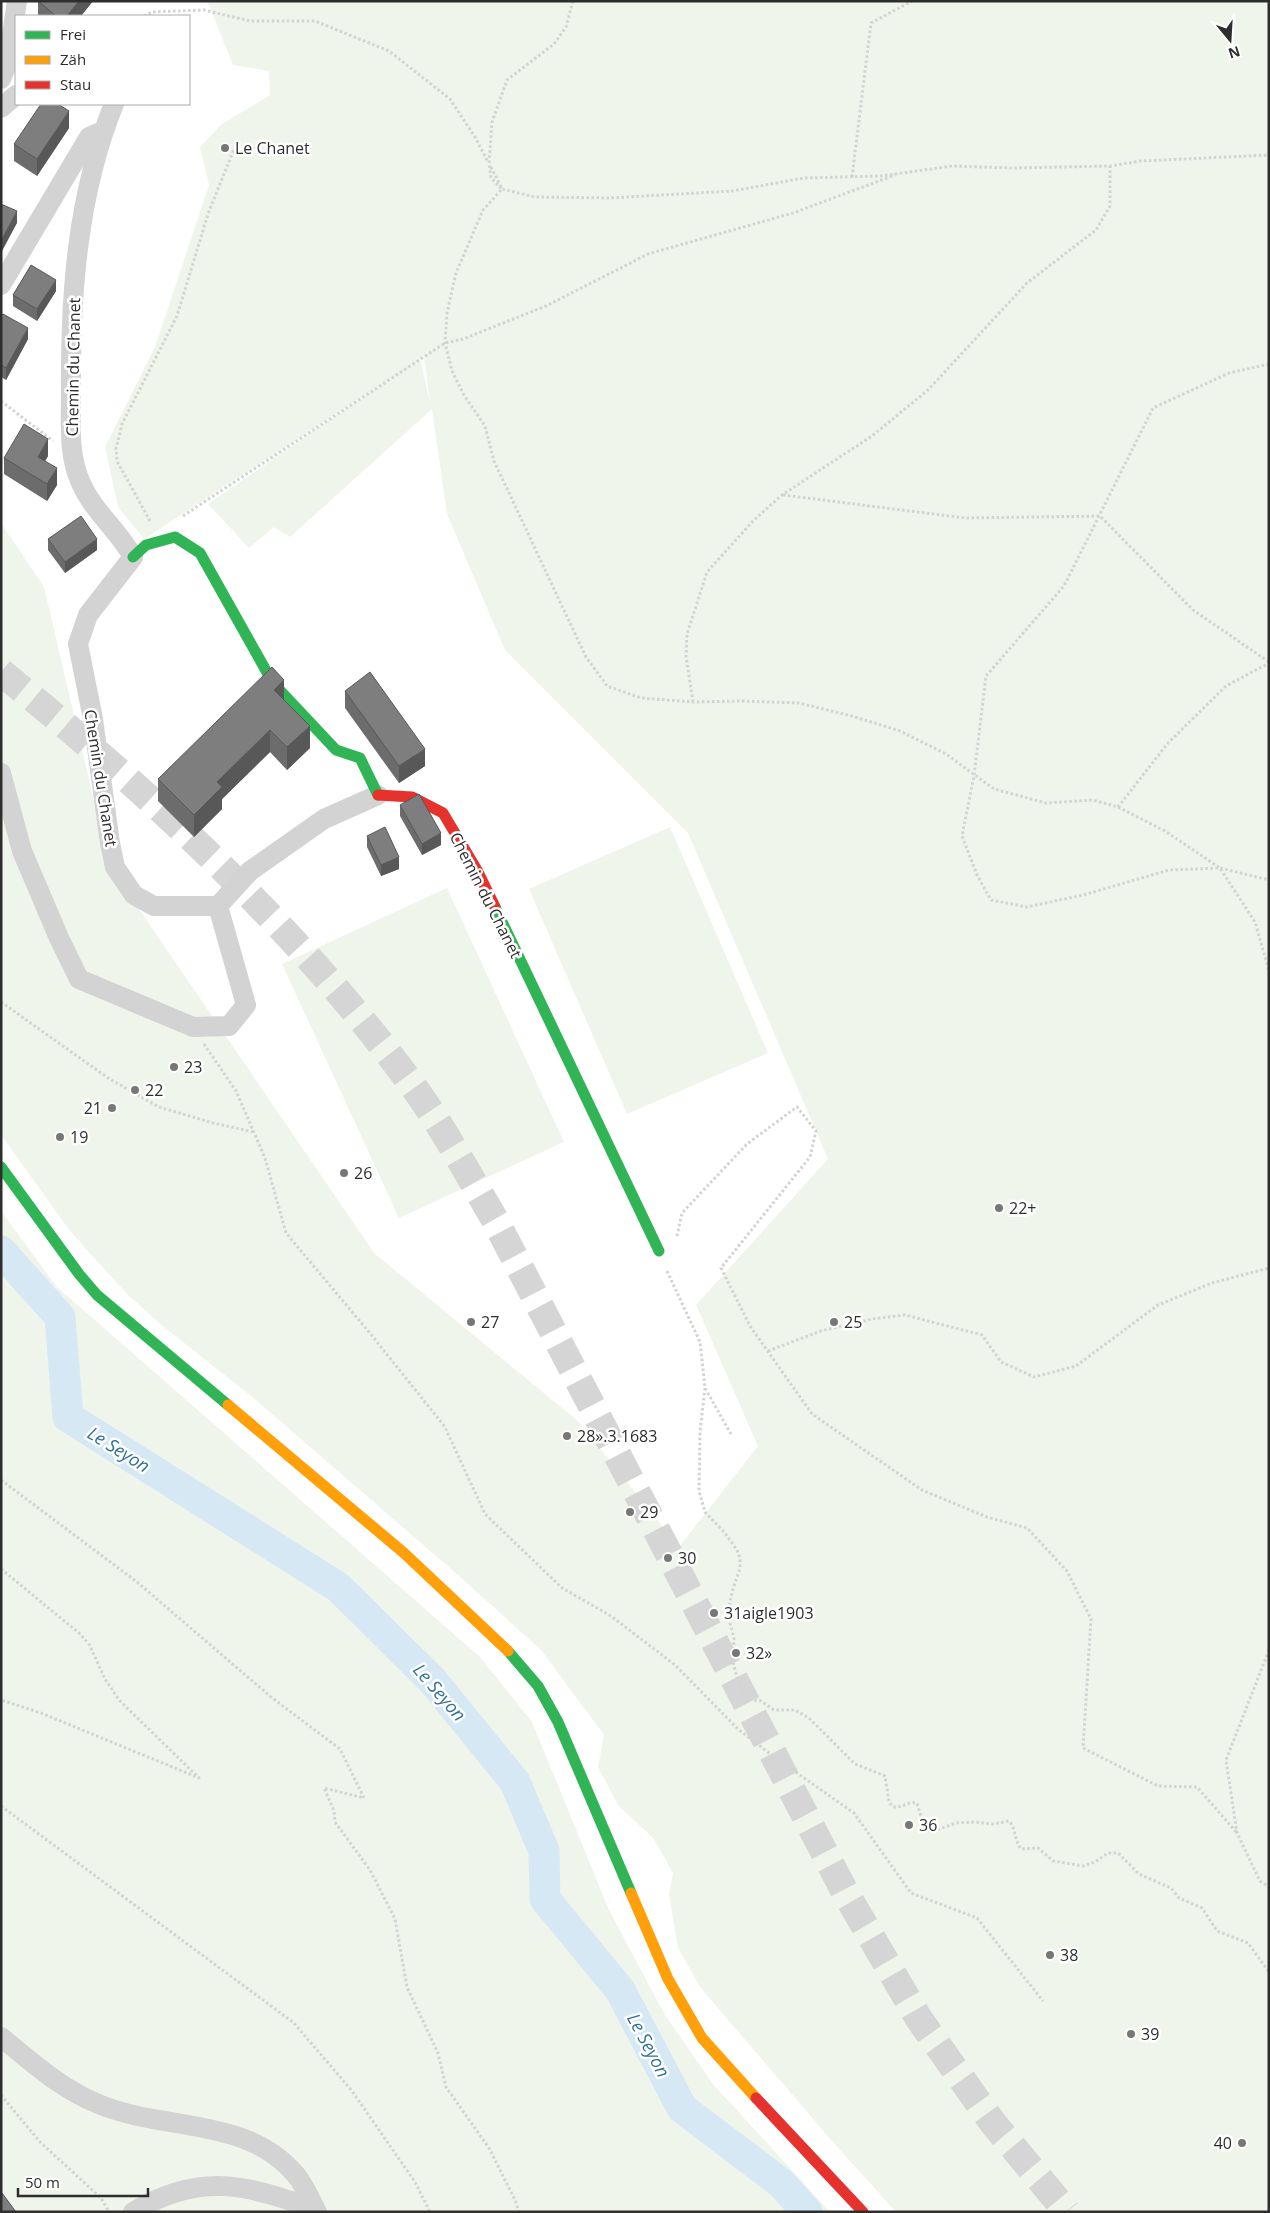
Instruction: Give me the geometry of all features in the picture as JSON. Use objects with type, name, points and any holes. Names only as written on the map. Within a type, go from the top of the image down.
[{"type":"main road","name":"Chemin du Chanet","points":[[133,557],[146,545],[175,538]]},
{"type":"main road","points":[[175,538],[200,553],[273,683],[336,750],[360,758],[378,795]]},
{"type":"main road","name":"Chemin du Chanet","points":[[378,795],[412,797],[443,813],[477,870],[659,1252]]},
{"type":"main road","points":[[1,1167],[79,1274],[98,1295],[404,1553],[499,1641],[528,1672],[558,1722],[683,2009],[717,2057],[863,2212]]},
{"type":"street","points":[[1,79],[8,62],[17,1]]},
{"type":"street","points":[[1,108],[15,96]]},
{"type":"street","name":"Chemin du Chanet","points":[[114,105],[103,131],[82,215],[70,323],[71,450],[80,482],[95,508],[124,541],[133,557],[88,615],[78,644],[93,719],[115,867],[134,895],[154,906],[218,906]]},
{"type":"street","points":[[1,285],[89,137],[103,131]]},
{"type":"street","points":[[1,773],[22,851],[79,979],[193,1027],[229,1026],[246,1004],[218,906],[250,871],[324,819],[378,795]]},
{"type":"street","points":[[1,2037],[58,2084],[83,2098],[132,2114],[232,2134],[262,2146],[275,2154],[297,2177],[314,2211]]},
{"type":"street","points":[[133,2212],[160,2198],[193,2187],[225,2185],[270,2193],[314,2211]]},
{"type":"path","points":[[573,1],[566,27],[554,44],[507,80],[492,122],[489,163],[491,178],[502,189],[535,197],[609,198],[732,191],[804,178],[852,177],[952,166],[1013,168],[1110,166],[1141,161],[1269,155]]},
{"type":"path","points":[[852,177],[872,24],[912,1]]},
{"type":"path","points":[[146,15],[152,12],[204,10],[250,21],[315,21],[389,50],[450,99],[475,137],[489,163]]},
{"type":"path","points":[[160,542],[117,461],[116,449],[122,424],[177,316],[208,214],[234,148]]},
{"type":"path","points":[[693,702],[686,656],[688,634],[707,572],[753,522],[782,495],[872,436],[928,390],[1027,283],[1096,230],[1110,206],[1110,166]]},
{"type":"path","points":[[175,538],[171,524],[446,343],[463,339],[546,306],[648,254],[793,213],[903,172]]},
{"type":"path","points":[[502,189],[483,210],[456,272],[447,314],[446,343],[452,371],[464,395],[485,426],[494,462],[586,657],[607,686],[641,698],[693,702],[741,701],[799,704],[852,716],[900,730],[946,754],[994,789],[1046,803],[1093,800],[1118,807],[1165,831],[1220,868],[1255,922],[1269,971]]},
{"type":"path","points":[[1269,364],[1229,374],[1153,408],[1064,586],[986,676],[974,776],[962,836],[977,875],[992,900],[1027,907],[1084,895],[1169,870],[1220,868],[1269,880]]},
{"type":"path","points":[[1,401],[57,444],[71,450]]},
{"type":"path","points":[[782,495],[965,518],[1100,516],[1193,610],[1269,662],[1226,686],[1168,743],[1118,807]]},
{"type":"path","points":[[1,1002],[108,1078],[159,1107],[213,1124],[254,1132]]},
{"type":"path","points":[[193,1027],[236,1091],[265,1158],[286,1233],[369,1332],[445,1428],[485,1514],[562,1588],[611,1616],[676,1664],[739,1730],[854,1813],[910,1892],[977,1918],[1043,2001]]},
{"type":"path","points":[[677,1239],[682,1213],[747,1144],[797,1107],[816,1131],[810,1157],[721,1268],[750,1326],[812,1414],[922,1490],[987,1517],[1027,1528],[1067,1571],[1090,1619],[1083,1748],[1158,1786],[1197,1786],[1237,1834],[1260,1882],[1269,1887]]},
{"type":"path","points":[[659,1252],[672,1286],[700,1342],[706,1388],[699,1440],[701,1502],[705,1512],[724,1532],[737,1550],[740,1558],[740,1568],[730,1601],[730,1623],[734,1638],[735,1671],[748,1697],[774,1710],[795,1710],[809,1718],[855,1764],[885,1776],[889,1802],[893,1807],[901,1808],[908,1803],[918,1803],[926,1830],[934,1832],[956,1823],[975,1822],[993,1824],[1010,1821],[1013,1825],[1014,1838],[1021,1849],[1038,1848],[1053,1861],[1062,1864],[1089,1865],[1108,1852],[1118,1853],[1139,1874],[1171,1888],[1179,1898],[1202,1908],[1217,1931],[1248,1943],[1269,1972]]},
{"type":"path","points":[[768,1351],[821,1331],[872,1319],[904,1315],[982,1335],[1001,1362],[1034,1377],[1076,1366],[1158,1305],[1212,1283],[1269,1268]]},
{"type":"path","points":[[706,1388],[732,1436]]},
{"type":"path","points":[[1,1480],[137,1582],[271,1697],[340,1749],[364,1798],[324,1788],[334,1811],[335,1822],[370,1870],[395,1920],[407,1987],[438,2053],[446,2087],[489,2148],[519,2212]]},
{"type":"path","points":[[1,1569],[80,1633],[89,1644],[105,1679],[119,1700],[199,1778],[50,1716],[1,1700]]},
{"type":"path","points":[[1237,1834],[1226,1760],[1269,1650]]},
{"type":"path","points":[[1,1806],[294,2022],[352,2091],[414,2182],[430,2212]]},
{"type":"path","points":[[1,2094],[40,2142],[101,2198],[109,2212]]},
{"type":"shaded area","points":[[211,1],[1269,1],[1269,2212],[896,2212],[832,2141],[700,1987],[678,1948],[669,1894],[673,1873],[654,1839],[618,1805],[598,1767],[604,1735],[541,1650],[458,1575],[251,1396],[159,1323],[127,1294],[70,1231],[1,1135],[1,523],[44,587],[109,865],[374,1253],[579,1422],[679,1547],[758,1446],[696,1305],[828,1159],[688,833],[505,650],[447,514],[432,409],[290,537],[274,527],[249,548],[208,504],[389,379],[144,539],[118,507],[105,447],[155,347],[209,185],[200,147],[222,124],[270,95],[269,71],[233,65],[208,3]],"holes":[[[424,356],[430,401],[420,359]]]},
{"type":"shaded area","points":[[670,827],[768,1053],[627,1114],[529,889]]},
{"type":"shaded area","points":[[447,888],[564,1142],[399,1218],[282,964]]},
{"type":"shaded area","points":[[1,1211],[57,1287],[480,1657],[532,1722],[609,1910],[665,2015],[713,2084],[830,2212],[1,2212]]},
{"type":"building","points":[[38,1],[79,1],[68,15],[55,15]]},
{"type":"building","points":[[40,105],[60,105],[69,111],[37,159],[14,144]]},
{"type":"building","points":[[1,204],[17,211],[1,241]]},
{"type":"building","points":[[31,265],[56,280],[37,309],[13,295]]},
{"type":"building","points":[[3,314],[28,328],[6,368],[1,365],[1,316]]},
{"type":"building","points":[[24,424],[48,439],[38,457],[57,468],[47,484],[4,458]]},
{"type":"building","points":[[81,516],[97,539],[65,562],[48,539]]},
{"type":"building","points":[[272,667],[284,680],[274,690],[310,726],[287,747],[270,730],[217,782],[222,787],[194,815],[158,779]]},
{"type":"building","points":[[370,672],[425,749],[399,766],[345,691]]},
{"type":"building","points":[[419,794],[441,833],[422,844],[400,805]]},
{"type":"building","points":[[385,827],[399,857],[381,865],[367,836]]},
{"type":"building","points":[[2,2193],[16,2212],[1,2212]]},
{"type":"waterway","name":"Le Seyon","points":[[1,1251],[60,1317],[68,1417],[338,1587],[432,1680],[515,1782],[544,1851],[545,1899],[620,1990],[682,2108],[782,2184],[807,2212]]},
{"type":"tunnel","points":[[1,672],[112,766],[219,864],[319,969],[366,1025],[422,1098],[495,1220],[845,1892],[919,2019],[993,2123],[1067,2212]]},
{"type":"traffic: fast","points":[[133,557],[146,545],[175,537],[200,553],[273,683],[336,750],[360,758],[378,795]]},
{"type":"traffic: fast","points":[[495,907],[659,1251]]},
{"type":"traffic: fast","points":[[1,1167],[79,1274],[97,1295],[228,1405]]},
{"type":"traffic: fast","points":[[508,1651],[538,1686],[558,1722],[631,1893]]},
{"type":"traffic: slow","points":[[228,1405],[404,1553],[508,1651]]},
{"type":"traffic: slow","points":[[631,1893],[668,1979],[702,2038],[756,2098]]},
{"type":"traffic: jam","points":[[378,795],[412,797],[443,813],[477,870],[495,907]]},
{"type":"traffic: jam","points":[[756,2098],[863,2212]]},
{"type":"place","name":"Le Chanet","points":[[225,148]]},
{"type":"place","name":"23","points":[[174,1067]]},
{"type":"place","name":"22","points":[[135,1090]]},
{"type":"place","name":"21","points":[[112,1108]]},
{"type":"place","name":"19","points":[[60,1137]]},
{"type":"place","name":"26","points":[[344,1173]]},
{"type":"place","name":"22+","points":[[999,1208]]},
{"type":"place","name":"27","points":[[471,1322]]},
{"type":"place","name":"25","points":[[834,1322]]},
{"type":"place","name":"28».3.1683","points":[[567,1436]]},
{"type":"place","name":"29","points":[[630,1512]]},
{"type":"place","name":"30","points":[[668,1558]]},
{"type":"place","name":"31aigle1903","points":[[714,1613]]},
{"type":"place","name":"32»","points":[[736,1653]]},
{"type":"place","name":"36","points":[[909,1825]]},
{"type":"place","name":"38","points":[[1050,1955]]},
{"type":"place","name":"39","points":[[1131,2034]]},
{"type":"place","name":"40","points":[[1242,2143]]}]
